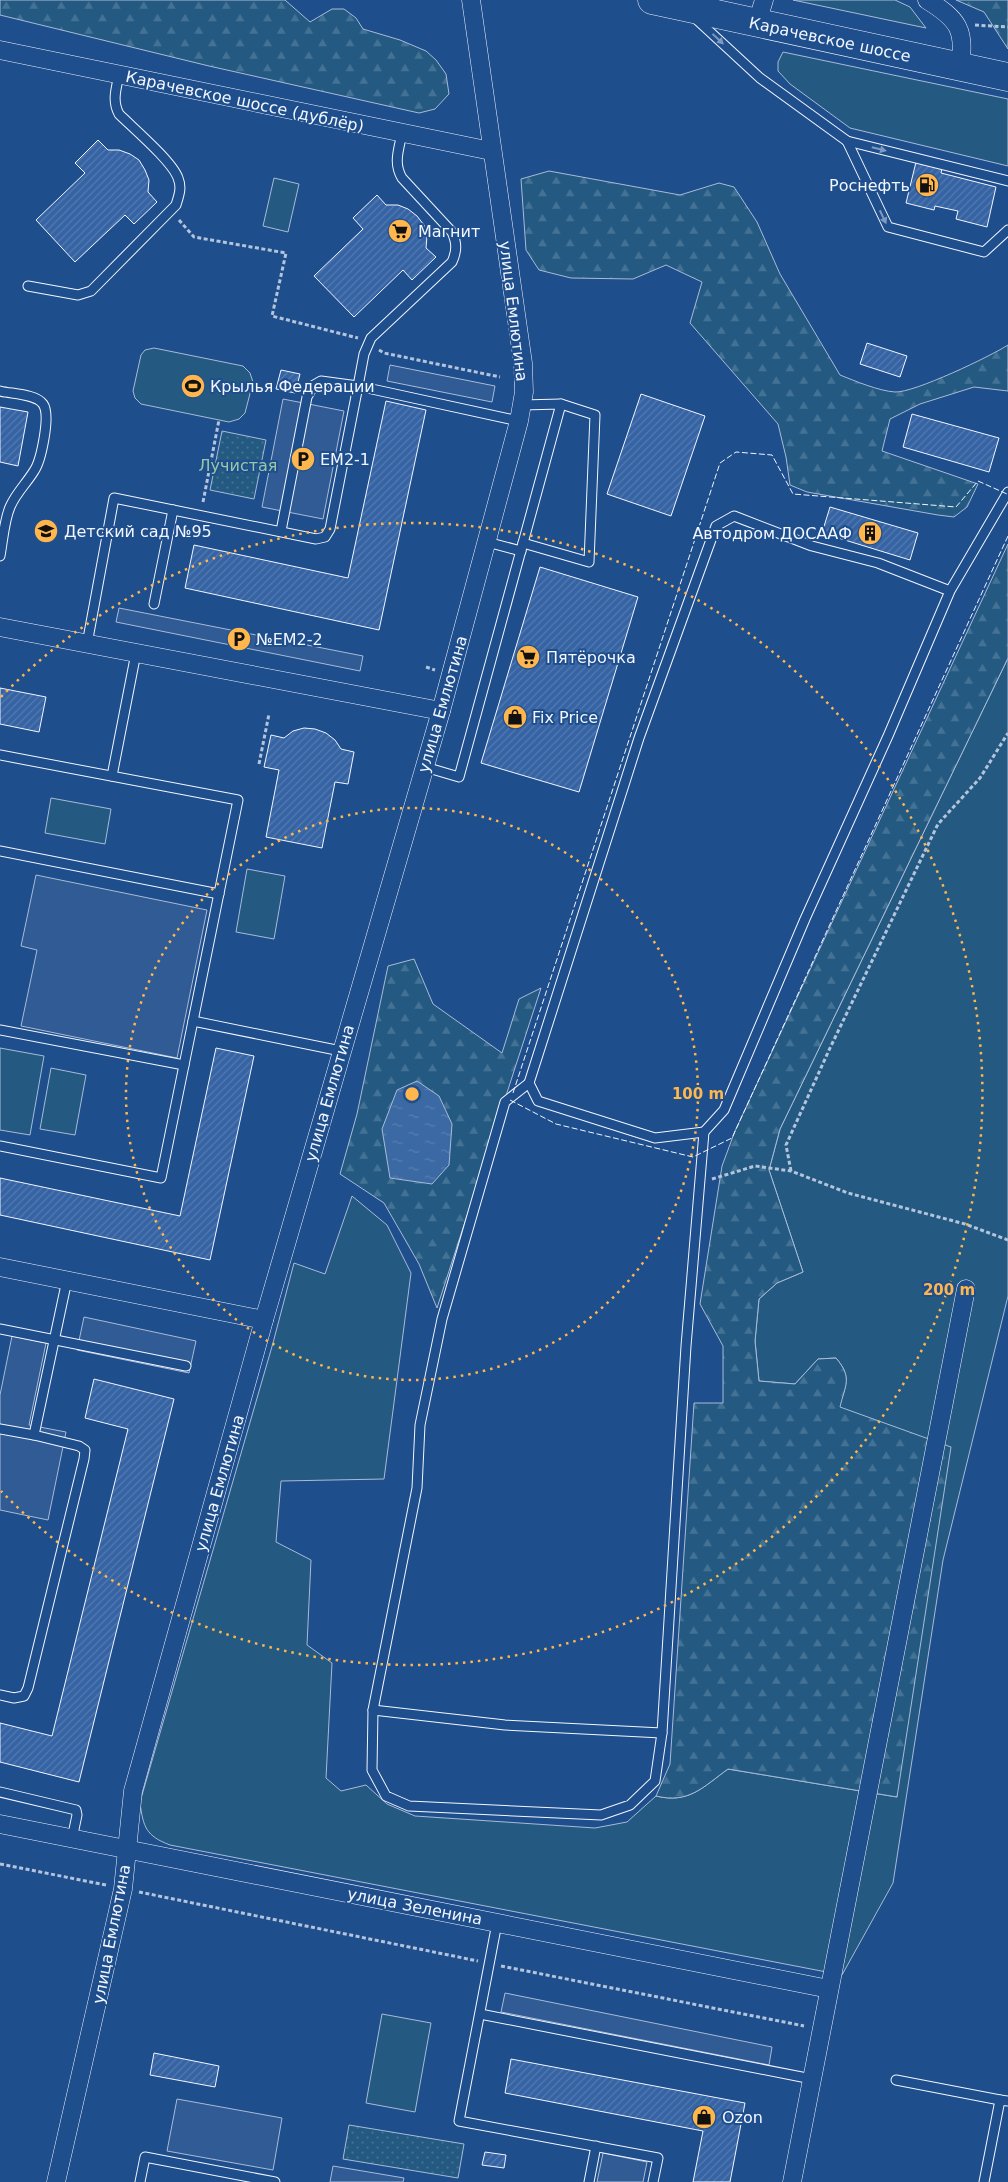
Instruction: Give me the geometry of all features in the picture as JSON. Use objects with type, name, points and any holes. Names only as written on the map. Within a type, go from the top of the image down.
[{"type":"highway","name":"Карачевское шоссе","points":[[652,0],[682,6],[760,12],[960,66],[1008,76]]},
{"type":"street","name":"улица Емлютина","points":[[56,2182],[123,1889],[133,1791],[264,1320],[425,768],[488,542],[521,413],[524,392],[523,363],[470,0]]},
{"type":"street","points":[[927,0],[957,23],[963,44],[960,66]]},
{"type":"street","name":"Карачевское шоссе (дублёр)","points":[[0,50],[491,151]]},
{"type":"street","points":[[0,627],[441,711]]},
{"type":"street","points":[[0,1268],[264,1320]]},
{"type":"street","points":[[792,2182],[966,1289]]},
{"type":"street","name":"улица Зеленина","points":[[0,1824],[830,1989]]},
{"type":"lane","points":[[682,6],[760,78],[847,141],[1008,181]]},
{"type":"lane","points":[[28,286],[78,295],[91,291],[176,205],[180,192],[178,177],[174,169],[119,114],[114,102],[119,75]]},
{"type":"lane","points":[[87,644],[114,498],[316,539],[325,537],[330,529],[368,343],[452,262],[455,256],[456,241],[452,232],[402,178],[398,171],[396,164],[402,133]]},
{"type":"lane","points":[[847,141],[888,227],[984,252],[1008,230]]},
{"type":"lane","points":[[281,531],[310,391],[314,385],[322,381],[521,413],[561,404],[595,415],[589,562],[522,547],[488,542]]},
{"type":"lane","points":[[0,391],[36,398],[42,403],[47,416],[39,458],[34,471],[9,508],[2,532],[0,556]]},
{"type":"lane","points":[[425,768],[459,777],[561,404]]},
{"type":"lane","points":[[950,590],[878,564],[812,546],[734,516],[716,526],[639,738],[528,1083],[505,1102],[442,1319],[420,1426],[417,1488],[373,1710],[372,1770],[386,1796],[409,1806],[601,1815],[630,1805],[655,1781],[662,1733],[686,1346],[704,1132],[724,1110],[805,919],[888,736],[950,590],[1008,492]]},
{"type":"lane","points":[[154,604],[173,510]]},
{"type":"lane","points":[[112,776],[136,653]]},
{"type":"lane","points":[[0,755],[238,800],[161,1178],[0,1146]]},
{"type":"lane","points":[[0,852],[219,894]]},
{"type":"lane","points":[[193,1021],[341,1051]]},
{"type":"lane","points":[[0,1030],[184,1065]]},
{"type":"lane","points":[[528,1083],[538,1101],[655,1138],[704,1132]]},
{"type":"lane","points":[[34,1435],[66,1280]]},
{"type":"lane","points":[[0,1329],[186,1366]]},
{"type":"lane","points":[[0,1429],[79,1446],[85,1450],[28,1688],[24,1696],[14,1698],[0,1695]]},
{"type":"lane","points":[[373,1710],[505,1725],[662,1733]]},
{"type":"lane","points":[[0,1792],[76,1810],[77,1815],[72,1839]]},
{"type":"lane","points":[[497,1922],[459,2121],[658,2158],[653,2182]]},
{"type":"lane","points":[[480,2014],[812,2079]]},
{"type":"lane","points":[[896,2080],[1004,2101],[984,2182]]},
{"type":"lane","points":[[589,2182],[596,2146]]},
{"type":"lane","points":[[140,2182],[145,2156],[245,2179],[275,2182]]},
{"type":"path","points":[[957,23],[1008,27]]},
{"type":"path","points":[[171,212],[194,237],[286,253],[272,316],[356,336],[384,353],[500,377]]},
{"type":"path","points":[[201,515],[219,420]]},
{"type":"path","points":[[259,764],[269,714]]},
{"type":"path","points":[[791,1171],[786,1145],[830,1048],[938,824],[980,778],[1008,732]]},
{"type":"path","points":[[700,1182],[755,1166],[791,1171],[848,1193],[965,1224],[1008,1240]]},
{"type":"path","points":[[0,1864],[489,1964],[822,2029]]},
{"type":"green space","points":[[0,0],[285,0],[310,22],[332,9],[344,9],[356,18],[363,29],[400,40],[426,51],[436,60],[446,74],[449,94],[435,109],[419,113],[209,66],[0,15]]},
{"type":"green space","points":[[793,0],[895,0],[910,7],[926,28]]},
{"type":"green space","points":[[956,0],[1008,0],[1008,49],[984,12]]},
{"type":"green space","points":[[783,52],[1008,99],[1008,166],[850,128],[790,84],[778,71],[778,62]]},
{"type":"green space","points":[[549,171],[680,195],[719,183],[734,187],[757,222],[780,274],[840,375],[860,383],[889,391],[905,391],[952,373],[1008,345],[1008,391],[974,387],[920,404],[890,419],[882,451],[978,484],[967,507],[954,517],[807,492],[790,485],[778,424],[690,323],[702,282],[666,265],[633,279],[571,278],[539,270],[526,250],[521,179]]},
{"type":"green space","points":[[274,178],[299,184],[288,232],[263,226]]},
{"type":"green space","name":"Крылья Федерации","points":[[154,348],[243,366],[250,373],[253,382],[245,413],[239,419],[229,422],[141,404],[135,398],[133,391],[141,355],[145,350]]},
{"type":"green space","name":"Лучистая","points":[[222,431],[266,440],[254,499],[210,490]]},
{"type":"green space","points":[[1008,544],[1008,658],[780,1129],[769,1170],[803,1272],[777,1283],[759,1299],[755,1341],[759,1381],[795,1384],[818,1359],[836,1358],[846,1376],[840,1407],[951,1447],[897,1797],[728,1769],[703,1788],[687,1796],[668,1798],[656,1796],[670,1764],[694,1403],[723,1403],[723,1346],[700,1304],[722,1166],[735,1131]]},
{"type":"green space","points":[[1008,658],[1008,1296],[943,1560],[893,1883],[842,1975],[170,1845],[156,1838],[147,1830],[144,1824],[140,1802],[273,1343],[294,1263],[325,1274],[352,1196],[387,1225],[411,1273],[384,1479],[281,1481],[276,1542],[311,1560],[307,1645],[332,1663],[326,1778],[341,1791],[366,1785],[387,1804],[415,1816],[595,1828],[627,1822],[656,1796],[678,1798],[687,1796],[703,1788],[728,1769],[897,1797],[839,1407],[846,1376],[836,1358],[818,1359],[795,1384],[759,1381],[755,1341],[759,1299],[777,1283],[803,1272],[769,1170],[780,1129]]},
{"type":"green space","points":[[51,798],[111,809],[105,844],[45,833]]},
{"type":"green space","points":[[247,869],[285,876],[274,939],[236,932]]},
{"type":"green space","points":[[414,959],[433,1004],[502,1053],[519,999],[541,988],[437,1308],[419,1264],[384,1203],[340,1174],[357,1114],[388,966]]},
{"type":"green space","points":[[0,1048],[44,1056],[30,1135],[0,1130]]},
{"type":"green space","points":[[51,1068],[86,1075],[75,1135],[40,1129]]},
{"type":"green space","points":[[382,2014],[431,2023],[415,2112],[366,2103]]},
{"type":"green space","points":[[349,2125],[464,2144],[458,2178],[343,2159]]},
{"type":"shaded area","points":[[390,365],[495,386],[492,402],[387,381]]},
{"type":"shaded area","name":"ЕМ2-1","points":[[283,399],[344,411],[323,519],[262,507]]},
{"type":"shaded area","name":"№ЕМ2-2","points":[[119,608],[363,656],[360,671],[116,622]]},
{"type":"shaded area","points":[[36,875],[207,910],[177,1058],[21,1026],[37,950],[21,946]]},
{"type":"shaded area","points":[[84,1317],[196,1341],[189,1373],[77,1350]]},
{"type":"shaded area","points":[[12,1336],[46,1343],[29,1425],[66,1432],[48,1520],[0,1510],[0,1395]]},
{"type":"shaded area","points":[[505,1993],[772,2047],[769,2065],[501,2012]]},
{"type":"shaded area","points":[[177,2099],[282,2118],[273,2170],[167,2151]]},
{"type":"shaded area","points":[[603,2153],[647,2162],[643,2182],[597,2182]]},
{"type":"shaded area","points":[[333,2166],[404,2178],[403,2182],[330,2182]]},
{"type":"water","points":[[417,1081],[439,1096],[452,1124],[449,1165],[432,1184],[390,1178],[382,1129],[397,1090]]},
{"type":"building","points":[[98,140],[108,150],[119,150],[139,160],[149,180],[148,192],[157,202],[134,224],[125,215],[75,262],[36,220],[85,173],[75,163]]},
{"type":"building","points":[[916,162],[942,168],[941,173],[996,187],[987,227],[956,219],[958,211],[935,206],[934,210],[906,203]]},
{"type":"building","points":[[377,195],[386,205],[398,205],[408,209],[417,216],[424,225],[427,236],[426,248],[436,257],[412,280],[403,270],[354,317],[314,276],[363,229],[353,218]]},
{"type":"building","points":[[867,343],[907,356],[900,377],[860,364]]},
{"type":"building","points":[[281,370],[300,374],[295,393],[276,389]]},
{"type":"building","points":[[641,394],[705,416],[671,516],[607,494]]},
{"type":"building","points":[[386,401],[426,410],[379,630],[185,588],[194,545],[348,578]]},
{"type":"building","points":[[0,407],[28,412],[18,466],[0,462]]},
{"type":"building","points":[[912,414],[999,438],[989,472],[903,447]]},
{"type":"building","name":"Автодром ДОСААФ","points":[[830,507],[918,533],[910,560],[822,533]]},
{"type":"building","points":[[540,567],[638,597],[579,792],[481,763]]},
{"type":"building","points":[[0,688],[46,697],[39,732],[0,724]]},
{"type":"building","points":[[304,728],[326,733],[335,740],[341,749],[354,752],[348,784],[335,782],[322,848],[266,837],[279,770],[264,767],[271,735],[284,738],[293,731]]},
{"type":"building","points":[[216,1048],[254,1056],[210,1260],[0,1215],[0,1178],[180,1216]]},
{"type":"building","points":[[94,1379],[174,1399],[79,1782],[0,1762],[0,1723],[52,1736],[128,1429],[85,1418]]},
{"type":"building","points":[[154,2053],[219,2066],[215,2087],[150,2075]]},
{"type":"building","points":[[511,2059],[745,2103],[730,2182],[693,2182],[703,2131],[505,2093]]},
{"type":"building","points":[[485,2152],[506,2155],[504,2168],[482,2165]]},
{"type":"fence","points":[[513,1093],[720,463],[736,452],[772,455],[793,494],[956,507],[978,481],[1007,494]]},
{"type":"fence","points":[[510,1100],[556,1124],[693,1157],[732,1138],[1008,536]]},
{"type":"place","name":"Роснефть","points":[[927,185]]},
{"type":"place","name":"Магнит","points":[[400,231]]},
{"type":"place","name":"Крылья Федерации","points":[[193,386]]},
{"type":"place","name":"ЕМ2-1","points":[[303,459]]},
{"type":"place","name":"Детский сад №95","points":[[46,531]]},
{"type":"place","name":"Автодром ДОСААФ","points":[[870,533]]},
{"type":"place","name":"№ЕМ2-2","points":[[239,639]]},
{"type":"place","name":"Пятёрочка","points":[[528,657]]},
{"type":"place","name":"Fix Price","points":[[515,717]]},
{"type":"place","name":"Ozon","points":[[704,2117]]}]
